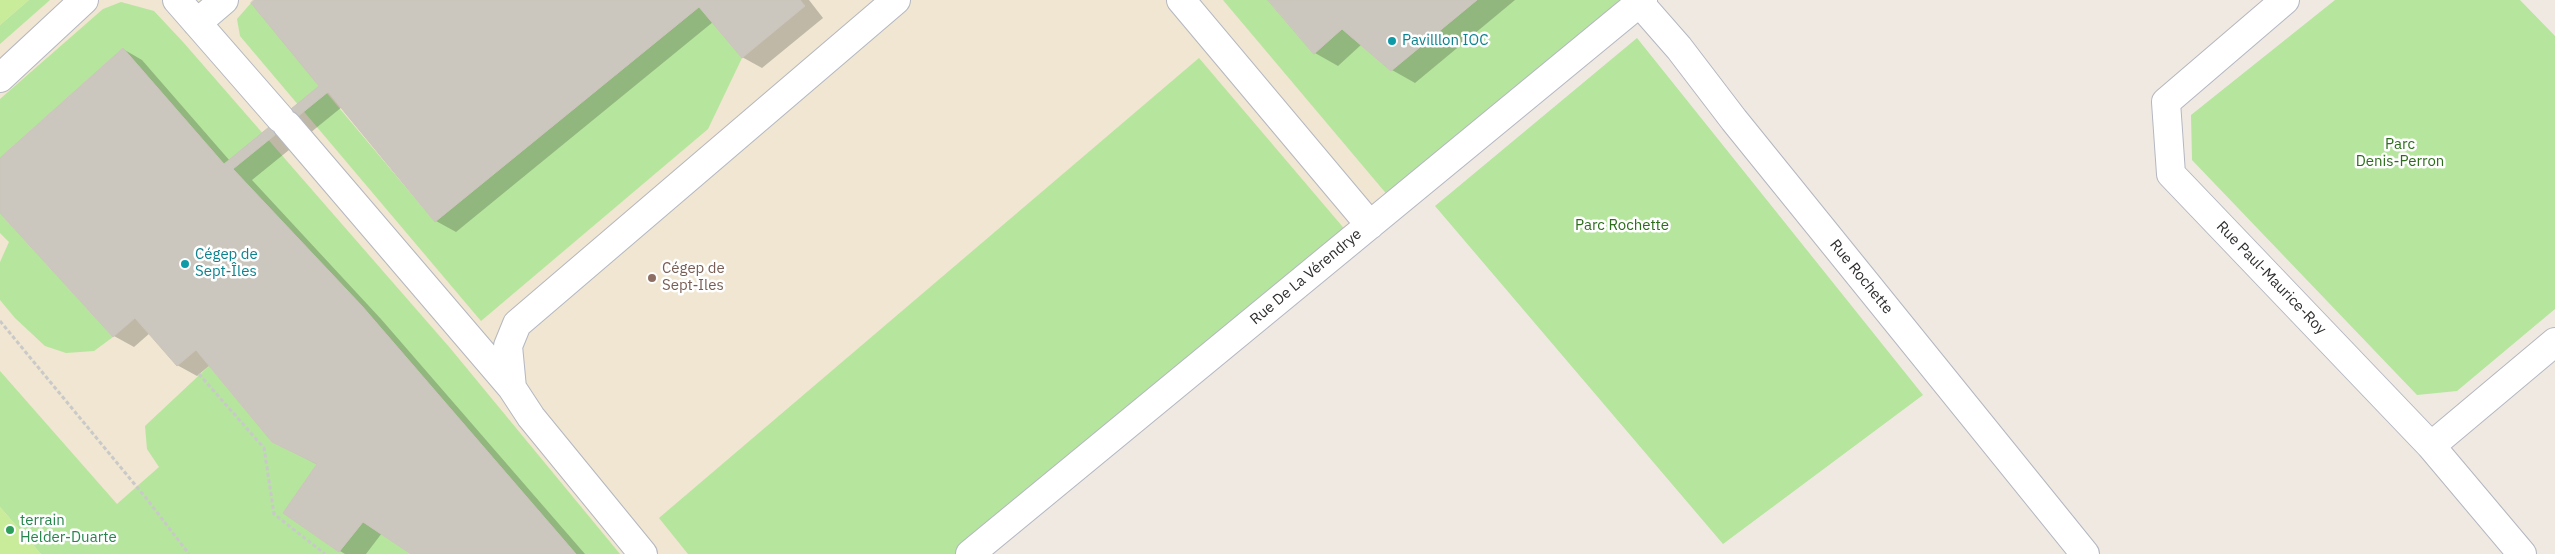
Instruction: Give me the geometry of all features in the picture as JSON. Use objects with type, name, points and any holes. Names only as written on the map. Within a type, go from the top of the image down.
[{"type":"street","points":[[0,78],[84,0]]},
{"type":"street","points":[[177,0],[284,121],[512,388],[531,417],[643,554]]},
{"type":"street","points":[[197,23],[224,0]]},
{"type":"street","points":[[512,388],[508,346],[516,324],[896,0]]},
{"type":"street","points":[[1182,0],[1370,224]]},
{"type":"street","name":"Rue Paul-Maurice-Roy","points":[[2286,0],[2166,102],[2171,174],[2431,446],[2522,554]]},
{"type":"street","name":"Rue De La Vérendrye","points":[[970,554],[1640,1]]},
{"type":"street","name":"Rue Rochette","points":[[1640,1],[2085,554]]},
{"type":"street","points":[[2431,446],[2555,342]]},
{"type":"path","points":[[0,321],[146,498],[189,554]]},
{"type":"path","points":[[199,374],[264,448],[274,514],[325,554]]},
{"type":"shaded area","name":"Cégep de Sept-Iles","points":[[0,0],[1637,0],[970,554],[0,554]]},
{"type":"green space","points":[[0,0],[29,0],[0,25]]},
{"type":"green space","points":[[29,0],[50,0],[0,44],[0,25]]},
{"type":"green space","points":[[1223,0],[1268,0],[1314,53],[1342,29],[1391,71],[1477,0],[1637,0],[1395,204]]},
{"type":"green space","name":"Parc Denis-Perron","points":[[2335,0],[2520,0],[2555,36],[2555,309],[2457,391],[2417,395],[2192,160],[2191,115]]},
{"type":"green space","points":[[121,2],[154,11],[183,42],[450,348],[620,554],[576,554],[362,306],[233,169],[224,164],[123,48],[0,158],[0,99],[103,9]]},
{"type":"green space","points":[[251,3],[435,222],[699,7],[742,58],[708,129],[481,321],[240,36],[237,19]]},
{"type":"green space","name":"Parc Rochette","points":[[1637,38],[1923,395],[1723,544],[1435,206]]},
{"type":"green space","points":[[1199,58],[1353,239],[970,554],[688,554],[659,518]]},
{"type":"green space","points":[[0,213],[113,337],[94,351],[66,353],[45,346],[15,318],[0,300],[0,262],[9,242],[0,233]]},
{"type":"green space","points":[[209,366],[272,442],[317,464],[283,513],[339,552],[363,522],[411,554],[41,554],[0,507],[0,371],[117,504],[159,467],[147,449],[145,426]]},
{"type":"green space","name":"terrain Helder-Duarte","points":[[0,507],[41,554],[0,554]]},
{"type":"building","name":"Cégep de Sept-Îles","points":[[254,0],[800,0],[805,6],[742,58],[699,7],[435,222],[328,92],[233,169],[362,306],[576,554],[411,554],[363,522],[339,552],[283,513],[317,464],[272,442],[196,350],[177,366],[135,318],[113,337],[0,213],[0,158],[123,48],[224,164],[319,86],[251,3]]},
{"type":"building","name":"Pavilllon IOC","points":[[1268,0],[1477,0],[1391,71],[1342,29],[1314,54]]},
{"type":"place","name":"Pavilllon IOC","points":[[1392,41]]},
{"type":"place","name":"Cégep de Sept-Îles","points":[[185,264]]},
{"type":"place","name":"Cégep de Sept-Iles","points":[[652,278]]},
{"type":"place","name":"terrain Helder-Duarte","points":[[10,530]]}]
